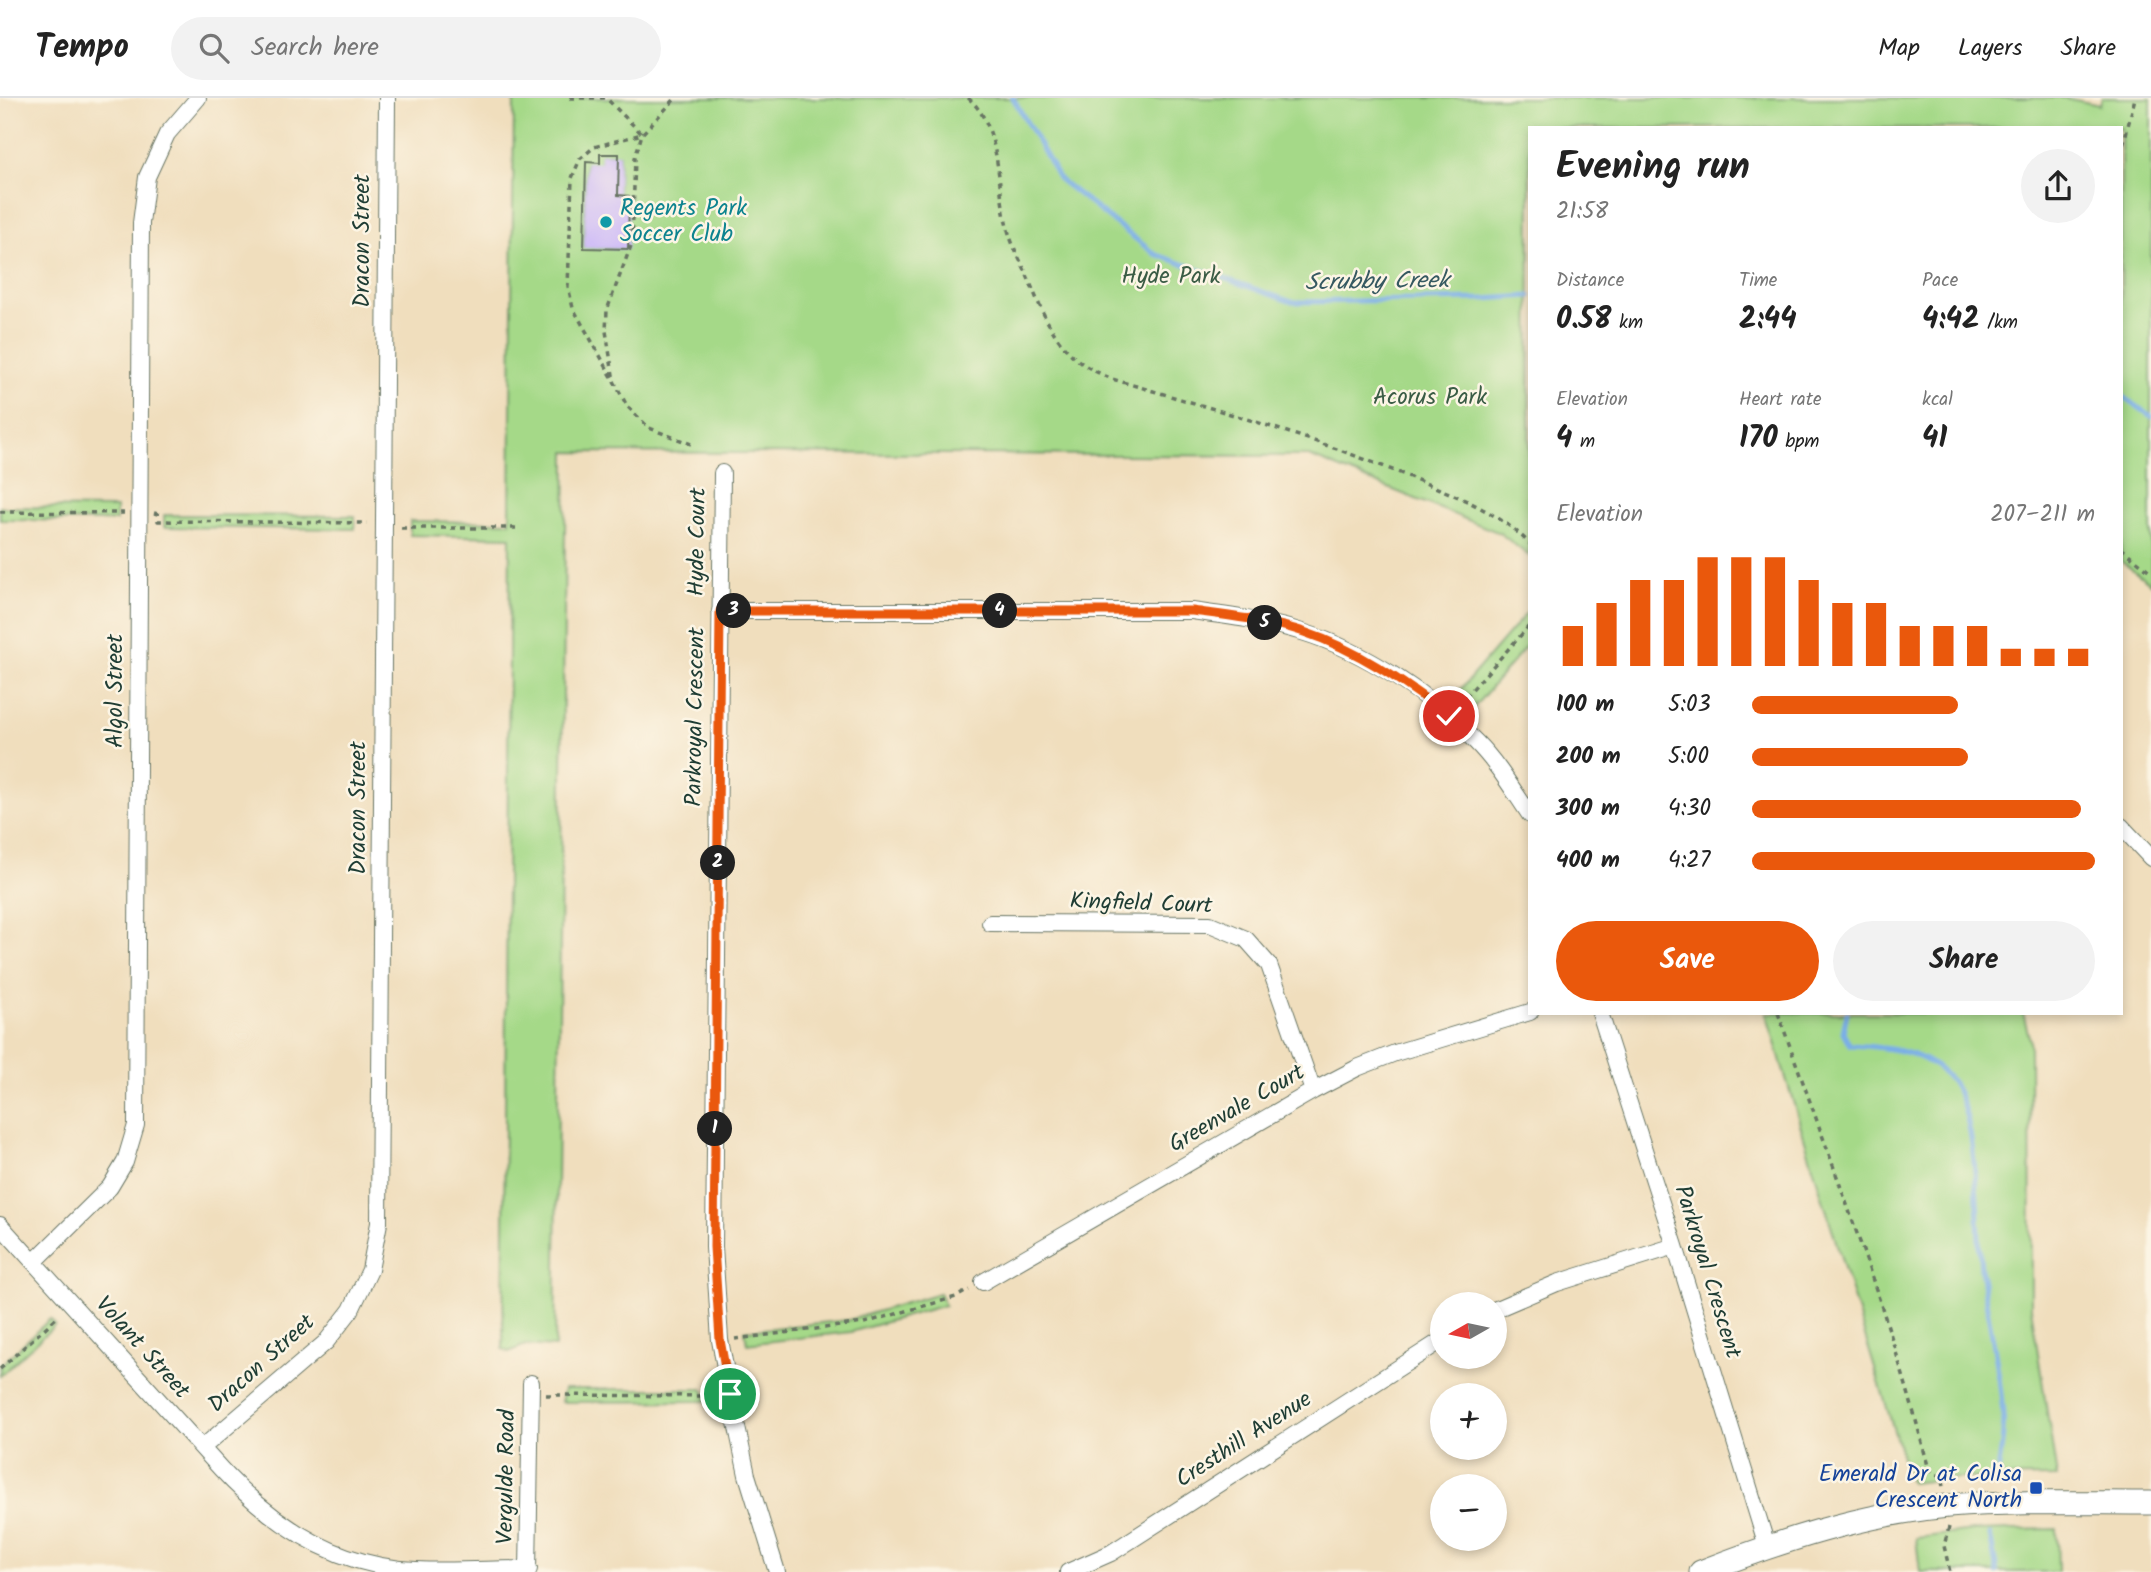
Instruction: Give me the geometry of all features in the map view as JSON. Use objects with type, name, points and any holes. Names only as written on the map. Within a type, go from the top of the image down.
[{"type":"street","name":"Algol Street","points":[[34,1262],[110,1187],[125,1162],[136,1125],[141,223],[148,177],[167,134],[198,98]]},
{"type":"street","name":"Dracon Street","points":[[202,1448],[326,1342],[351,1310],[370,1270],[379,1223],[387,98]]},
{"type":"street","name":"Hyde Court","points":[[720,611],[722,473]]},
{"type":"street","name":"Parkroyal Crescent","points":[[777,1572],[747,1475],[720,1340],[714,1247],[720,611],[1192,611],[1246,618],[1304,632],[1350,652],[1398,678],[1449,716],[1478,744],[1528,812]]},
{"type":"street","points":[[2123,828],[2151,858]]},
{"type":"street","name":"Kingfield Court","points":[[990,923],[1210,924],[1246,939],[1269,965],[1313,1091]]},
{"type":"street","name":"Greenvale Court","points":[[983,1282],[1357,1068],[1395,1053],[1528,1013]]},
{"type":"street","name":"Parkroyal Crescent","points":[[1601,1015],[1767,1546]]},
{"type":"street","name":"Volant Street","points":[[0,1225],[242,1491],[276,1521],[319,1546],[364,1563],[414,1570],[528,1571]]},
{"type":"street","points":[[1507,1304],[1557,1283],[1675,1246]]},
{"type":"street","name":"Cresthill Avenue","points":[[1068,1572],[1111,1553],[1430,1348]]},
{"type":"street","name":"Vergulde Road","points":[[528,1571],[531,1389]]},
{"type":"street","points":[[1701,1572],[1767,1546],[1821,1529],[1945,1507],[2008,1503],[2151,1503]]},
{"type":"path","points":[[570,98],[610,100],[642,134]]},
{"type":"path","points":[[614,381],[606,331],[607,310],[632,243],[635,158],[642,134],[676,98]]},
{"type":"path","points":[[968,98],[983,118],[994,145],[1008,230],[1040,308],[1056,338],[1083,364],[1112,379],[1345,450],[1457,496],[1506,522],[1528,542]]},
{"type":"path","points":[[2123,147],[2135,98]]},
{"type":"path","points":[[642,134],[594,147],[580,159],[572,178],[568,286],[573,308],[627,405],[649,428],[691,444]]},
{"type":"path","points":[[0,512],[129,513]]},
{"type":"path","points":[[152,513],[158,514],[158,520],[367,523],[366,532]]},
{"type":"path","points":[[399,528],[516,528]]},
{"type":"path","points":[[2123,550],[2151,572]]},
{"type":"path","points":[[1449,716],[1528,627]]},
{"type":"path","points":[[1779,1015],[1860,1240],[1914,1414],[1928,1470],[1942,1478],[1943,1491]]},
{"type":"path","points":[[720,1340],[864,1323],[956,1297],[983,1282]]},
{"type":"path","points":[[0,1369],[56,1318]]},
{"type":"path","points":[[531,1389],[712,1396]]},
{"type":"path","points":[[1949,1525],[1944,1546],[1950,1572]]},
{"type":"green space","points":[[514,98],[2065,98],[2100,105],[2102,98],[2151,98],[2151,584],[2123,563],[2123,126],[1528,126],[1528,555],[1500,533],[1309,456],[566,452],[555,1347],[525,1345],[509,1352],[503,1349],[510,537],[410,535],[410,521],[510,522]],"holes":[[[601,154],[619,154],[618,195],[629,196],[627,249],[584,247],[586,163],[600,163]]]},
{"type":"green space","points":[[0,507],[116,508],[116,521],[0,520]]},
{"type":"green space","points":[[164,515],[355,516],[355,529],[164,527]]},
{"type":"green space","points":[[1528,611],[1528,644],[1469,713],[1453,698]]},
{"type":"green space","points":[[1767,1015],[2024,1015],[2030,1041],[2031,1308],[2057,1477],[1959,1478],[1910,1483]]},
{"type":"green space","points":[[939,1293],[945,1305],[851,1332],[747,1344],[745,1331],[849,1320]]},
{"type":"green space","points":[[50,1319],[55,1325],[0,1376],[0,1366]]},
{"type":"green space","points":[[564,1389],[703,1389],[707,1401],[561,1402]]},
{"type":"green space","points":[[2057,1529],[2058,1572],[1920,1572],[1916,1538],[1973,1531]]},
{"type":"building","name":"Regents Park Soccer Club","points":[[600,154],[619,154],[618,195],[629,196],[628,249],[584,248],[586,162],[600,163]]},
{"type":"waterway","name":"Scrubby Creek","points":[[1013,98],[1060,180],[1155,254],[1292,302],[1528,296]]},
{"type":"waterway","name":"Scrubby Creek","points":[[2123,396],[2151,416]]},
{"type":"waterway","points":[[1847,1015],[1843,1032],[1850,1045],[1892,1049],[1930,1063],[1951,1081],[1967,1119],[1975,1171],[1981,1268],[2001,1397],[2003,1430],[1998,1473]]},
{"type":"waterway","points":[[1990,1535],[1997,1572]]},
{"type":"place","name":"Regents Park Soccer Club","points":[[606,222]]},
{"type":"place","name":"Emerald Dr at Colisa Crescent North","points":[[2036,1488]]},
{"type":"route","points":[[730,1394],[720,1340],[714,1247],[720,611],[1192,611],[1246,618],[1304,632],[1350,652],[1398,678],[1449,716]]},
{"type":"park label","name":"Hyde Park","points":[[1171,277]]},
{"type":"park label","name":"Acorus Park","points":[[1430,398]]}]
